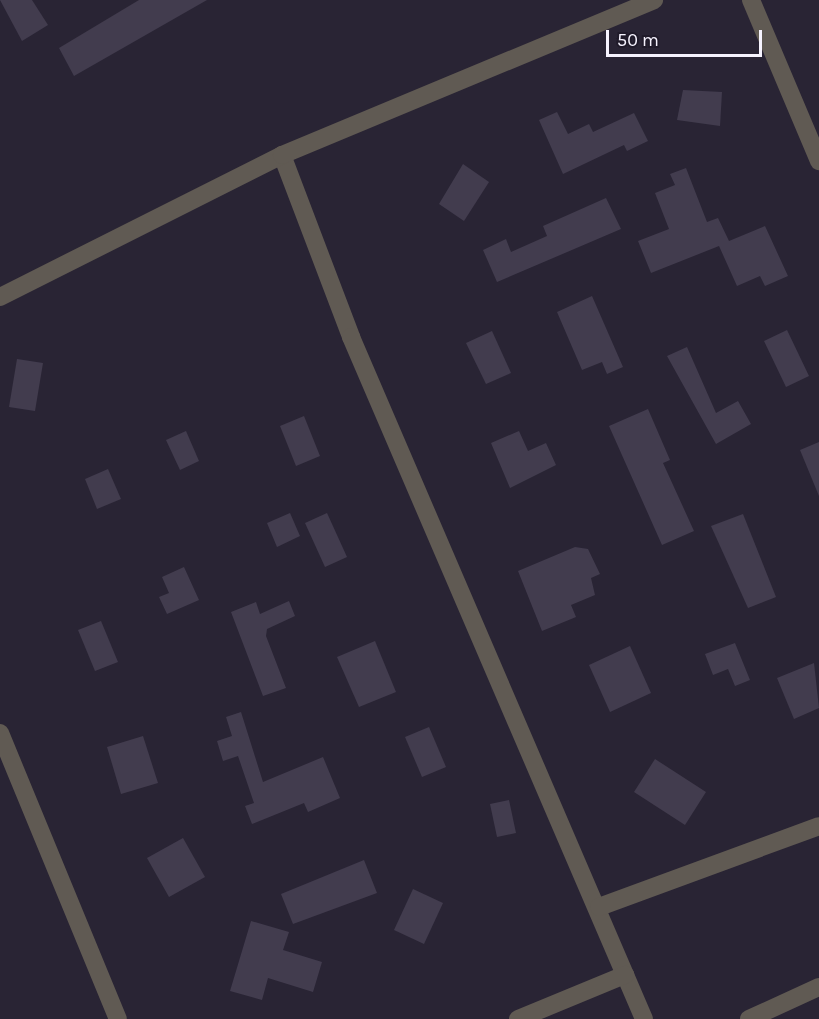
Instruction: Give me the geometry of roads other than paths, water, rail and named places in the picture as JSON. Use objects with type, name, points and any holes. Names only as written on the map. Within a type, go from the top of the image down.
[{"type":"street","points":[[0,297],[282,155],[654,0]]},
{"type":"street","points":[[751,0],[819,161]]},
{"type":"street","points":[[282,155],[351,337],[599,907],[644,1019]]},
{"type":"street","points":[[0,733],[118,1019]]},
{"type":"street","points":[[599,907],[819,826]]},
{"type":"street","points":[[518,1019],[625,975]]},
{"type":"street","points":[[749,1019],[819,987]]}]
